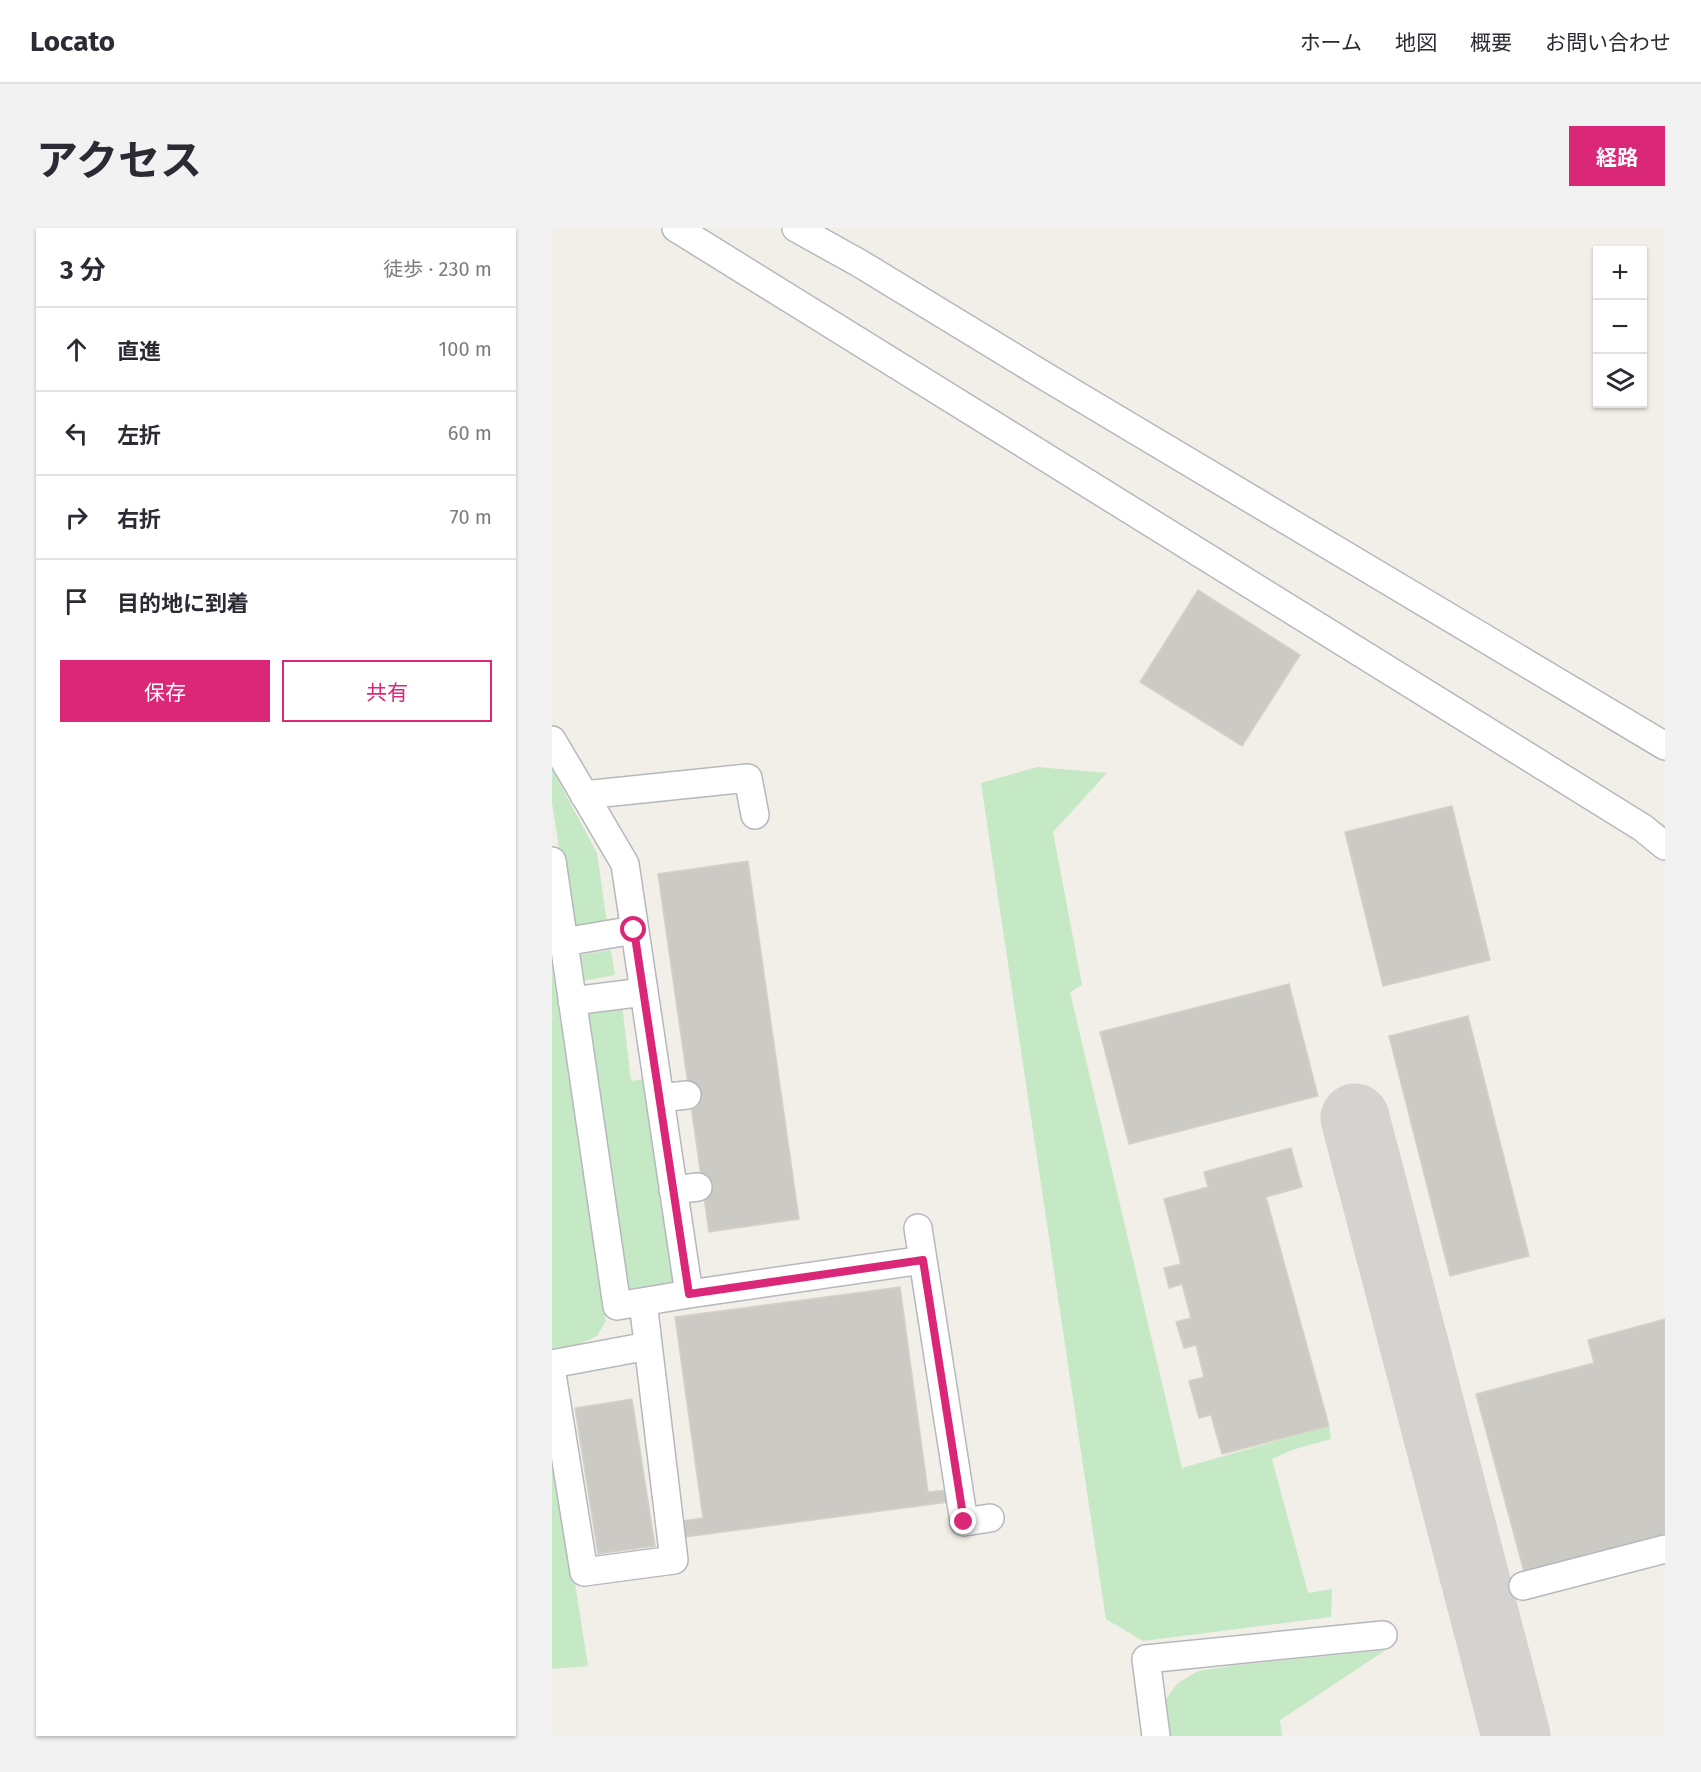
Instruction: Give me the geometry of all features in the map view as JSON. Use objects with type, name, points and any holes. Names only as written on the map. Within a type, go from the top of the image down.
[{"type":"street","points":[[676,228],[1633,821],[1665,846]]},
{"type":"street","points":[[796,228],[1665,746]]},
{"type":"street","points":[[552,740],[625,864],[660,1098],[686,1189],[689,1294]]},
{"type":"street","points":[[584,795],[748,778],[755,816]]},
{"type":"street","points":[[552,861],[617,1306],[923,1260]]},
{"type":"street","points":[[564,942],[634,930]]},
{"type":"street","points":[[572,1001],[644,992]]},
{"type":"street","points":[[660,1098],[687,1095]]},
{"type":"street","points":[[918,1228],[964,1522],[990,1518]]},
{"type":"street","points":[[552,1374],[584,1572],[675,1560],[643,1302]]},
{"type":"street","points":[[552,1364],[648,1346]]},
{"type":"street","points":[[1523,1586],[1665,1549]]},
{"type":"street","points":[[1156,1736],[1146,1659],[1383,1635]]},
{"type":"green space","points":[[1037,767],[1107,773],[1053,832],[1082,985],[1070,992],[1182,1468],[1329,1426],[1331,1439],[1292,1450],[1272,1459],[1308,1593],[1332,1589],[1331,1617],[1143,1641],[1106,1619],[981,783]]},
{"type":"green space","points":[[552,769],[597,853],[607,924],[572,931],[552,803]]},
{"type":"green space","points":[[611,950],[615,975],[577,982],[573,956]]},
{"type":"green space","points":[[552,966],[606,1321],[597,1336],[575,1346],[552,1350]]},
{"type":"green space","points":[[622,1005],[631,1081],[645,1079],[675,1276],[671,1283],[633,1293],[624,1285],[581,1012]]},
{"type":"green space","points":[[552,1436],[588,1666],[552,1669]]},
{"type":"green space","points":[[1386,1650],[1280,1720],[1282,1736],[1165,1736],[1161,1710],[1166,1699],[1178,1683],[1198,1671]]},
{"type":"building","points":[[1198,590],[1300,655],[1242,746],[1140,682]]},
{"type":"building","points":[[1452,806],[1490,960],[1383,986],[1345,832]]},
{"type":"building","points":[[748,861],[799,1219],[709,1232],[658,874]]},
{"type":"building","points":[[1289,984],[1318,1096],[1129,1144],[1100,1032]]},
{"type":"building","points":[[1468,1016],[1529,1256],[1450,1276],[1389,1036]]},
{"type":"building","points":[[1291,1148],[1302,1187],[1266,1197],[1329,1426],[1222,1454],[1211,1415],[1199,1418],[1189,1381],[1204,1377],[1196,1345],[1184,1348],[1176,1322],[1191,1318],[1182,1284],[1169,1288],[1164,1268],[1181,1264],[1164,1199],[1208,1187],[1204,1172]]},
{"type":"building","points":[[900,1287],[928,1492],[947,1490],[948,1502],[685,1537],[683,1521],[703,1518],[675,1317]]},
{"type":"building","points":[[1665,1319],[1665,1541],[1526,1579],[1476,1394],[1594,1363],[1588,1340]]},
{"type":"building","points":[[632,1399],[655,1546],[598,1554],[575,1408]]},
{"type":"taxiway","points":[[1355,1118],[1516,1736]]},
{"type":"route","points":[[634,930],[689,1294],[923,1260],[964,1522]]}]
